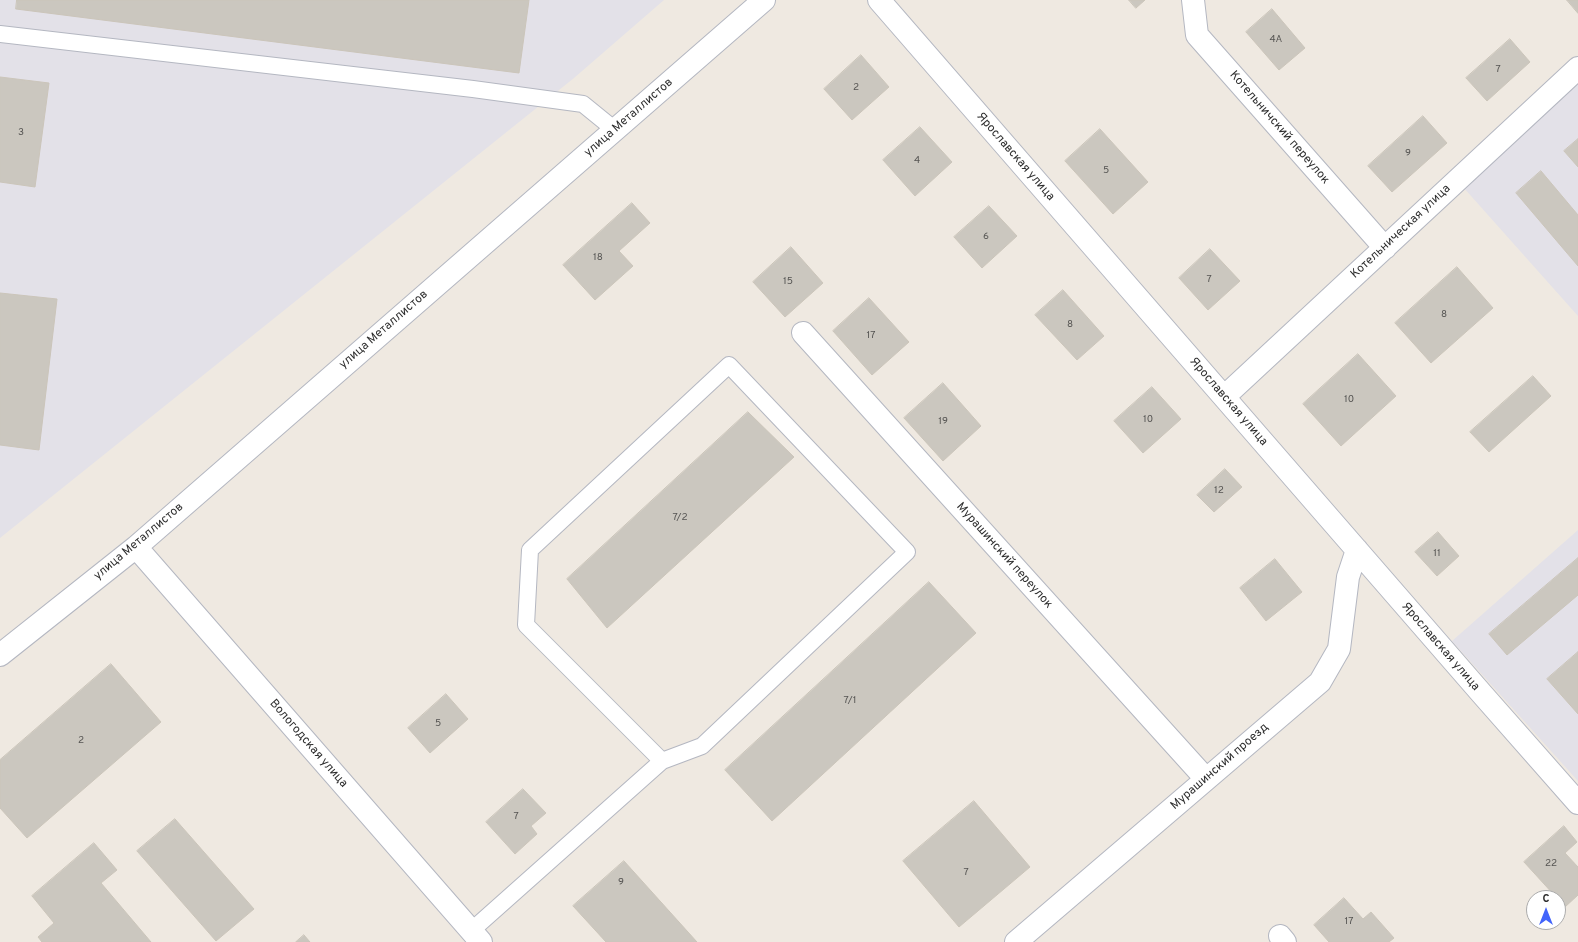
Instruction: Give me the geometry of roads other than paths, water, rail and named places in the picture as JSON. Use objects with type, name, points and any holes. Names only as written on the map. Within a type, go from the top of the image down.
[{"type":"street","name":"улица Металлистов","points":[[0,655],[136,547],[764,0]]},
{"type":"street","name":"Ярославская улица","points":[[879,0],[1578,803]]},
{"type":"street","name":"Котельничский переулок","points":[[1193,0],[1197,35],[1385,248]]},
{"type":"street","name":"Котельническая улица","points":[[1224,397],[1578,68]]},
{"type":"street","name":"Мурашинский переулок","points":[[803,332],[1206,779]]},
{"type":"street","name":"Вологодская улица","points":[[136,547],[476,937]]},
{"type":"street","name":"Мурашинский проезд","points":[[1016,942],[1320,682],[1339,649],[1348,577],[1357,550]]},
{"type":"lane","points":[[0,34],[473,89],[583,104],[615,130]]},
{"type":"lane","points":[[476,937],[662,761],[702,746],[907,552],[729,365],[530,550],[526,624],[662,761]]}]
